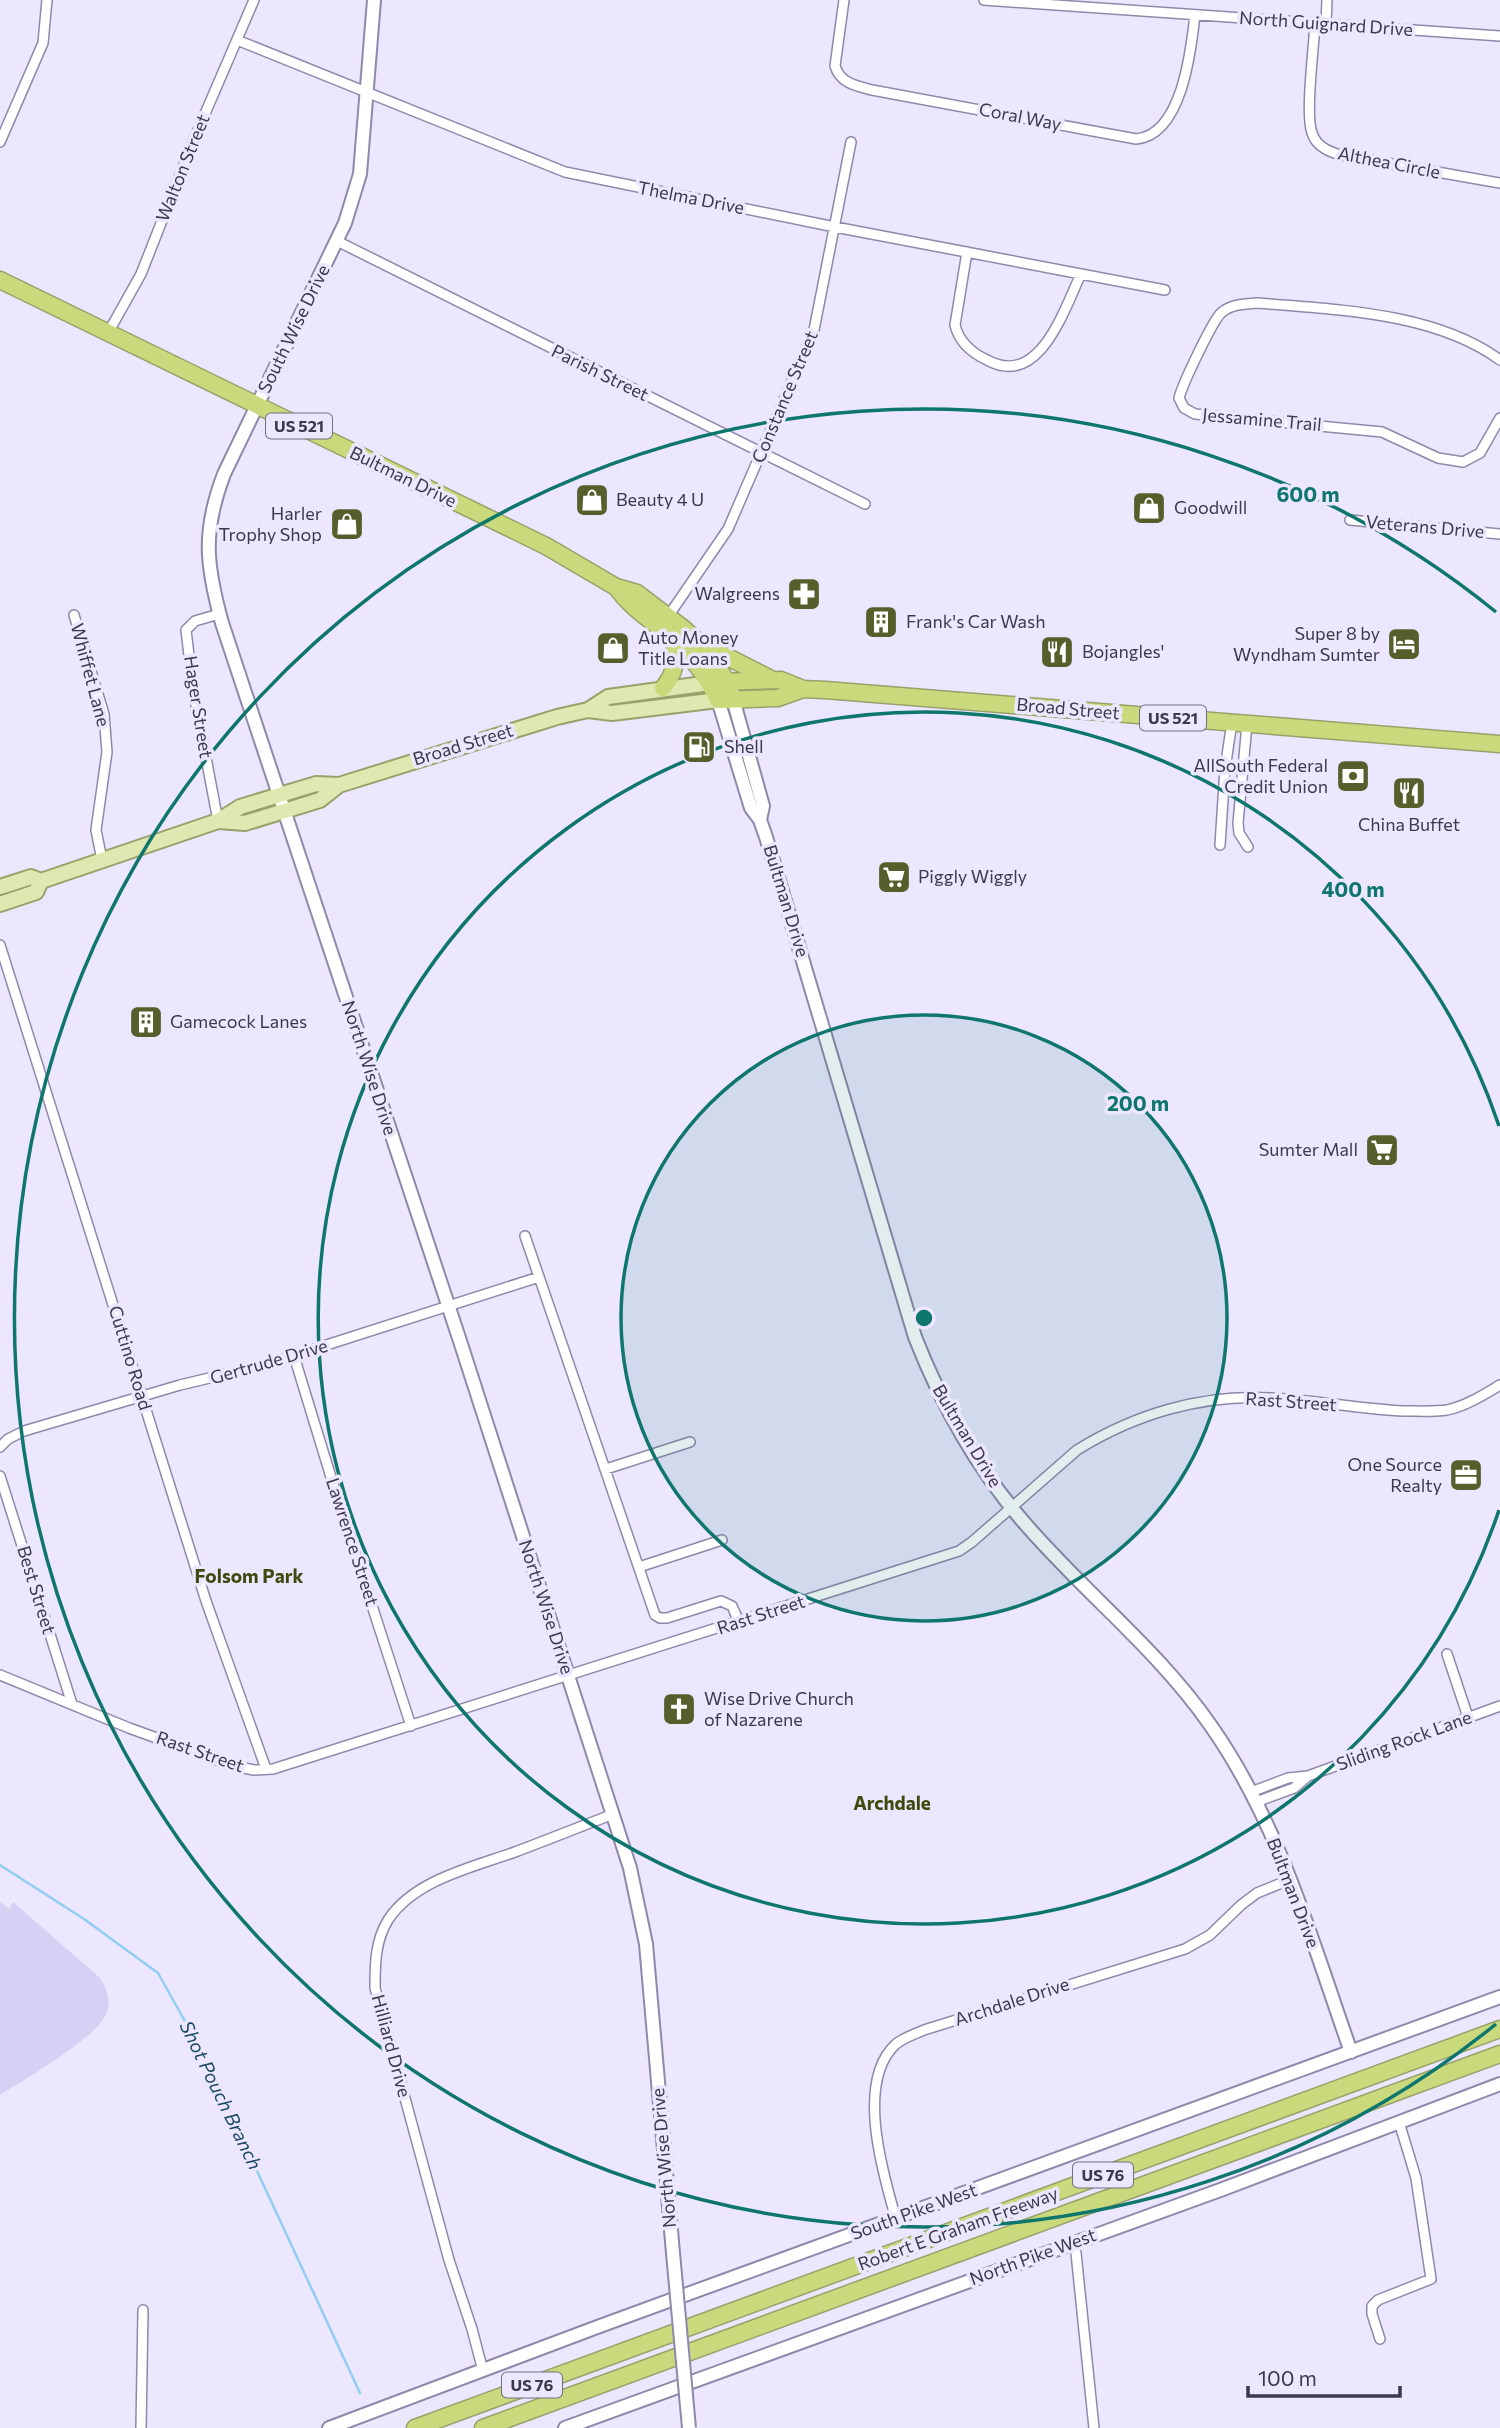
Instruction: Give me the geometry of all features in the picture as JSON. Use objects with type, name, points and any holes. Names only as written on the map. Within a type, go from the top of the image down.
[{"type":"highway","name":"Bultman Drive","points":[[0,280],[546,546],[616,587],[629,604],[699,643],[714,661],[726,699]]},
{"type":"highway","name":"Bultman Drive","points":[[664,622],[674,640],[719,682]]},
{"type":"highway","points":[[663,688],[676,663],[674,640]]},
{"type":"highway","name":"US 521","points":[[699,643],[774,680]]},
{"type":"highway","name":"Broad Street","points":[[719,682],[781,680],[803,690]]},
{"type":"highway","name":"Broad Street","points":[[726,699],[778,698],[803,690],[874,693],[1500,744]]},
{"type":"highway","name":"Robert E Graham Freeway","points":[[415,2428],[1500,2029]]},
{"type":"highway","name":"Robert E Graham Freeway","points":[[483,2428],[1500,2054]]},
{"type":"main road","name":"Broad Street","points":[[218,821],[245,823],[320,800],[339,785],[536,722],[588,710],[608,697],[719,682]]},
{"type":"main road","name":"Broad Street","points":[[588,710],[612,713],[726,699]]},
{"type":"main road","name":"Broad Street","points":[[0,887],[31,877],[41,881],[218,821],[240,807],[316,783],[339,785]]},
{"type":"main road","name":"Broad Street","points":[[0,904],[36,892],[41,881]]},
{"type":"street","points":[[0,142],[43,43],[47,0]]},
{"type":"street","name":"Walton Street","points":[[108,333],[141,274],[254,0]]},
{"type":"street","name":"South Wise Drive","points":[[283,811],[219,614],[209,569],[211,516],[224,474],[337,242],[355,197],[360,174],[368,92],[374,0]]},
{"type":"street","name":"Coral Way","points":[[844,0],[835,66],[837,73],[848,83],[872,90],[1136,139],[1154,134],[1178,96],[1189,64],[1195,15]]},
{"type":"street","name":"North Guignard Drive","points":[[984,0],[1500,36]]},
{"type":"street","points":[[1326,24],[1327,0]]},
{"type":"street","name":"Althea Circle","points":[[1315,23],[1309,118],[1313,136],[1326,150],[1341,155],[1500,183]]},
{"type":"street","name":"Thelma Drive","points":[[237,40],[565,172],[1165,290]]},
{"type":"street","name":"Constance Street","points":[[664,622],[724,537],[814,330],[851,142]]},
{"type":"street","name":"Parish Street","points":[[337,242],[865,504]]},
{"type":"street","points":[[967,252],[955,326],[958,335],[977,355],[1000,365],[1023,363],[1041,351],[1081,274]]},
{"type":"street","name":"Jessamine Trail","points":[[1500,360],[1457,338],[1389,316],[1258,303],[1239,304],[1219,315],[1179,398],[1184,408],[1195,414],[1382,432],[1438,458],[1463,462],[1480,453],[1500,418]]},
{"type":"street","name":"Veterans Drive","points":[[1350,520],[1500,534]]},
{"type":"street","name":"Hager Street","points":[[218,821],[193,689],[186,630],[195,621],[219,614]]},
{"type":"street","name":"Whiffet Lane","points":[[74,615],[104,714],[107,752],[96,830],[102,860]]},
{"type":"street","name":"Bultman Drive","points":[[726,699],[763,806],[760,820],[915,1337],[947,1410],[990,1480],[1012,1507],[1044,1544],[1166,1668],[1211,1726],[1253,1797],[1289,1880],[1351,2052]]},
{"type":"street","points":[[1220,845],[1225,769],[1240,723]]},
{"type":"street","points":[[1240,723],[1238,833],[1248,847]]},
{"type":"street","name":"North Wise Drive","points":[[283,811],[449,1306],[630,1868],[646,1944],[690,2428]]},
{"type":"street","name":"Cuttino Road","points":[[0,945],[206,1601],[266,1769]]},
{"type":"street","points":[[525,1236],[653,1610],[660,1618],[667,1618],[721,1601],[732,1606],[738,1622]]},
{"type":"street","name":"Gertrude Drive","points":[[0,1447],[8,1439],[24,1431],[142,1396],[295,1356],[539,1277]]},
{"type":"street","name":"Lawrence Street","points":[[295,1356],[341,1510],[411,1726]]},
{"type":"street","name":"Rast Street","points":[[0,1675],[234,1766],[254,1770],[285,1766],[959,1551],[1052,1469],[1085,1445],[1135,1420],[1177,1406],[1241,1398],[1270,1398],[1392,1410],[1446,1410],[1469,1403],[1500,1385]]},
{"type":"street","points":[[606,1469],[690,1442]]},
{"type":"street","name":"Best Street","points":[[0,1476],[72,1704]]},
{"type":"street","points":[[639,1567],[722,1540]]},
{"type":"street","points":[[1447,1654],[1468,1717]]},
{"type":"street","name":"Sliding Rock Lane","points":[[1253,1797],[1288,1778],[1308,1776],[1500,1706]]},
{"type":"street","name":"Hilliard Drive","points":[[483,2371],[449,2260],[374,1989],[376,1952],[388,1922],[414,1895],[442,1879],[611,1815]]},
{"type":"street","name":"Archdale Drive","points":[[896,2219],[883,2174],[875,2094],[878,2068],[896,2044],[924,2030],[1185,1949],[1210,1935],[1241,1905],[1258,1893],[1289,1880]]},
{"type":"street","name":"South Pike West","points":[[329,2428],[1500,1997]]},
{"type":"street","name":"North Pike West","points":[[565,2428],[1500,2084]]},
{"type":"street","points":[[1380,2339],[1372,2306],[1378,2300],[1431,2279],[1416,2178],[1399,2122]]},
{"type":"street","points":[[1072,2243],[1076,2253],[1094,2428]]},
{"type":"street","points":[[141,2428],[142,2310]]},
{"type":"shaded area","points":[[0,1902],[9,1909],[13,1902],[99,1977],[106,1989],[108,2002],[107,2012],[90,2033],[59,2057],[0,2095]]},
{"type":"waterway","name":"Shot Pouch Branch","points":[[0,1865],[84,1919],[158,1973],[200,2048],[360,2393]]},
{"type":"place","name":"Beauty 4 U","points":[[592,500]]},
{"type":"place","name":"Goodwill","points":[[1149,508]]},
{"type":"place","name":"Harler Trophy Shop","points":[[347,524]]},
{"type":"place","name":"Walgreens","points":[[804,594]]},
{"type":"place","name":"Frank's Car Wash","points":[[881,622]]},
{"type":"place","name":"Super 8 by Wyndham Sumter","points":[[1404,644]]},
{"type":"place","name":"Auto Money Title Loans","points":[[613,648]]},
{"type":"place","name":"Bojangles'","points":[[1057,652]]},
{"type":"place","name":"Shell","points":[[699,747]]},
{"type":"place","name":"AllSouth Federal Credit Union","points":[[1353,776]]},
{"type":"place","name":"China Buffet","points":[[1409,793]]},
{"type":"place","name":"Piggly Wiggly","points":[[894,877]]},
{"type":"place","name":"Gamecock Lanes","points":[[146,1022]]},
{"type":"place","name":"Sumter Mall","points":[[1382,1150]]},
{"type":"place","name":"One Source Realty","points":[[1466,1475]]},
{"type":"place","name":"Wise Drive Church of Nazarene","points":[[679,1709]]},
{"type":"district","name":"Folsom Park","points":[[249,1576]]},
{"type":"district","name":"Archdale","points":[[892,1803]]}]
